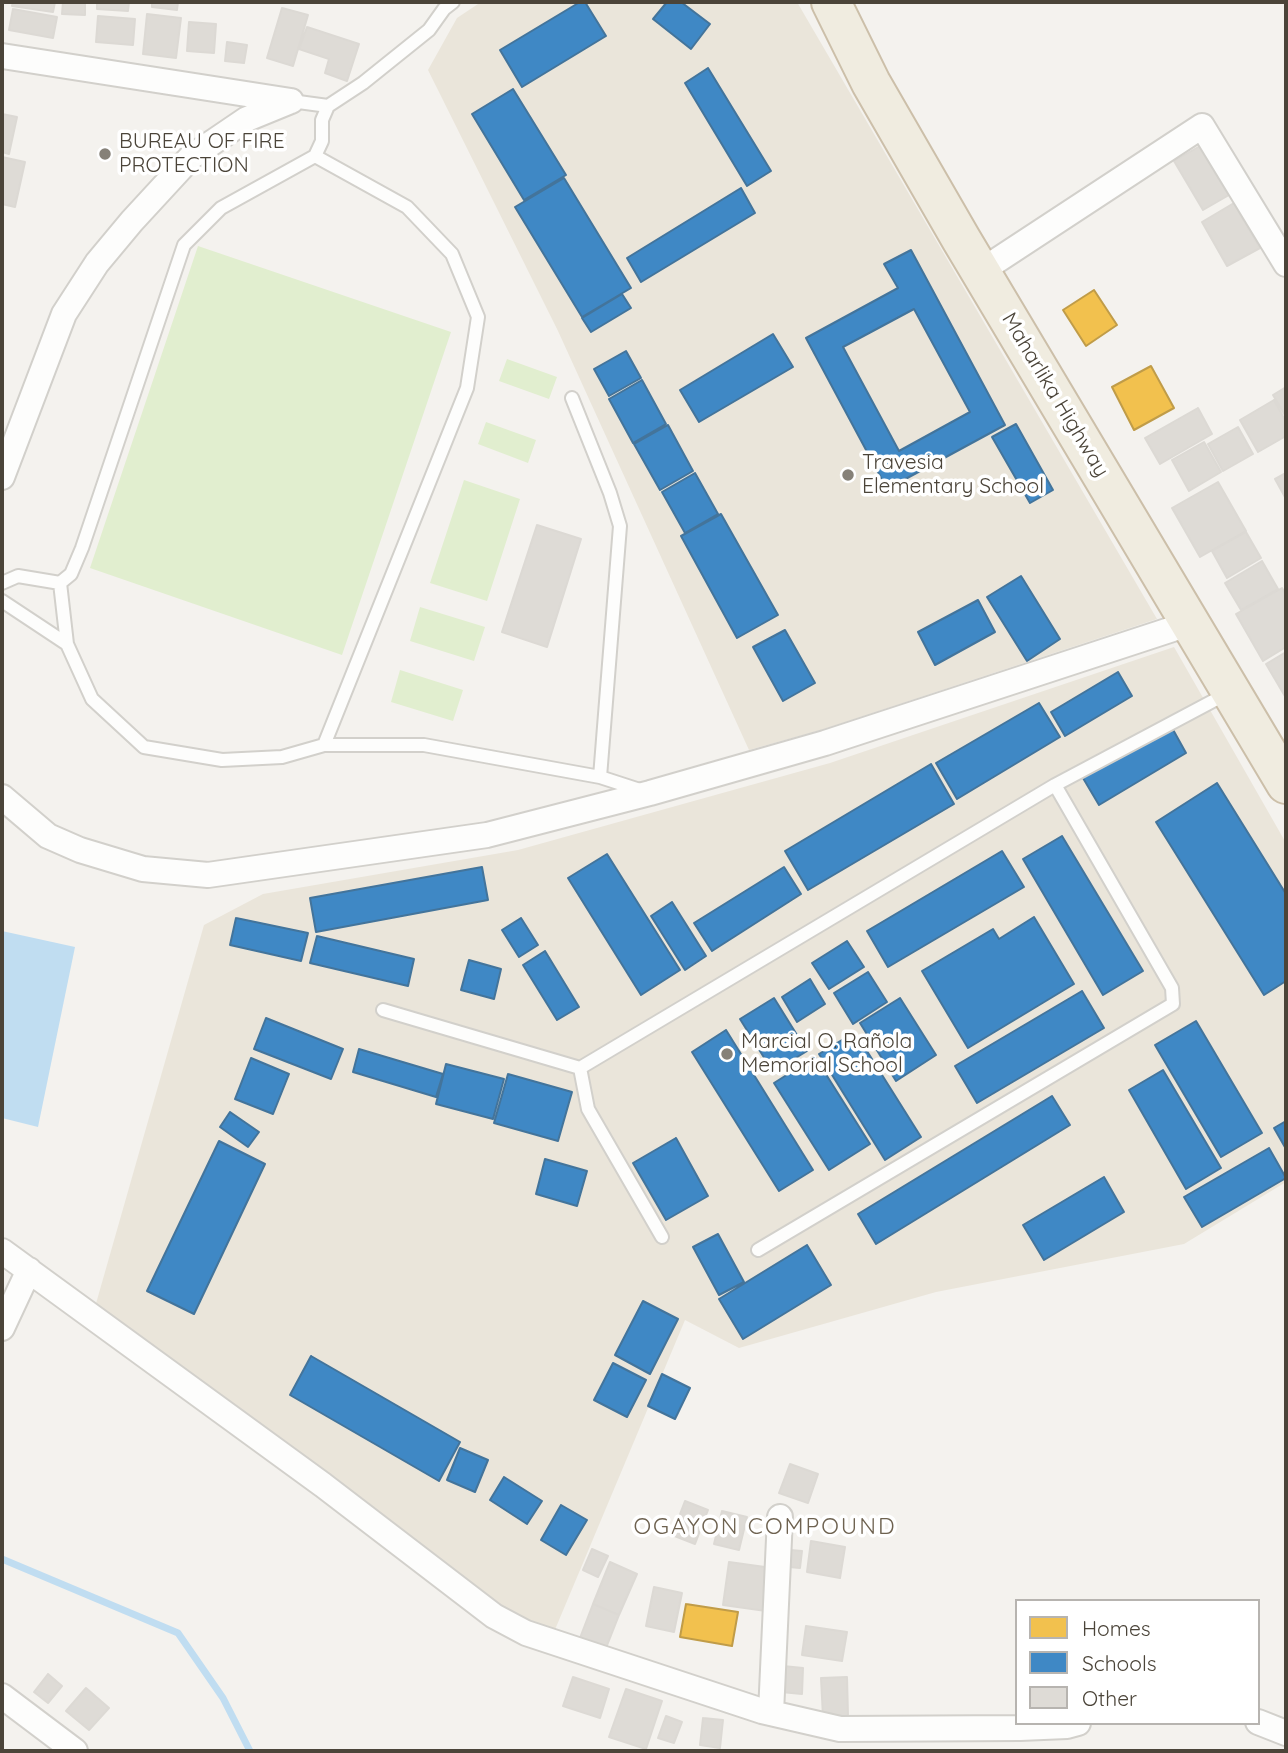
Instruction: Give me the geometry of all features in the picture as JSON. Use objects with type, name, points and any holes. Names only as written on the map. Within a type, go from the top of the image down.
[{"type":"highway","name":"Maharlika Highway","points":[[831,2],[871,83],[1286,784]]},
{"type":"street","points":[[2,55],[291,101]]},
{"type":"street","points":[[2,477],[64,314],[97,264],[191,157],[247,119],[291,101]]},
{"type":"street","points":[[981,271],[1202,126],[1286,264]]},
{"type":"street","points":[[2,797],[48,836],[80,850],[144,869],[208,875],[486,835],[650,793],[825,743],[1191,623]]},
{"type":"street","points":[[2,1251],[323,1485],[494,1616],[526,1633],[771,1713],[840,1729],[1020,1728],[1071,1725]]},
{"type":"street","points":[[2,1328],[29,1270]]},
{"type":"street","points":[[771,1713],[780,1517]]},
{"type":"street","points":[[2,1696],[75,1751]]},
{"type":"street","points":[[1260,1723],[1286,1733]]},
{"type":"lane","points":[[2,583],[18,576],[60,583],[71,574],[184,245],[221,208],[315,156],[322,141],[322,120],[328,106],[363,83],[429,30],[444,9],[453,2]]},
{"type":"lane","points":[[291,101],[328,106]]},
{"type":"lane","points":[[315,156],[407,207],[452,254],[478,317],[467,388],[324,746]]},
{"type":"lane","points":[[572,398],[610,493],[620,526],[600,777]]},
{"type":"lane","points":[[60,583],[67,644],[92,699],[144,747],[222,760],[282,757],[324,746],[424,745],[600,777],[650,793]]},
{"type":"lane","points":[[2,601],[67,644]]},
{"type":"lane","points":[[383,1010],[580,1069],[1055,785],[1231,691]]},
{"type":"lane","points":[[758,1250],[1173,1004],[1172,988],[1055,785]]},
{"type":"lane","points":[[580,1069],[587,1108],[662,1237]]},
{"type":"shaded area","name":"Travesia Elementary School","points":[[481,2],[797,2],[1157,619],[821,730],[749,750],[558,331],[428,70],[457,18]]},
{"type":"shaded area","name":"Marcial O. Rañola Memorial School","points":[[1174,647],[1286,843],[1286,1182],[1184,1244],[936,1292],[739,1348],[685,1320],[554,1632],[508,1613],[95,1307],[204,925],[263,894],[518,850],[830,763]]},
{"type":"green space","points":[[198,246],[451,332],[342,655],[90,568]]},
{"type":"green space","points":[[507,359],[557,377],[549,399],[499,381]]},
{"type":"green space","points":[[486,422],[536,440],[528,463],[478,444]]},
{"type":"green space","points":[[464,480],[520,499],[487,601],[430,583]]},
{"type":"green space","points":[[420,607],[485,627],[474,661],[410,641]]},
{"type":"green space","points":[[400,670],[463,690],[453,721],[391,702]]},
{"type":"water","points":[[2,931],[75,947],[38,1127],[2,1118]]},
{"type":"building: Homes","points":[[1094,290],[1117,325],[1086,346],[1063,310]]},
{"type":"building: Homes","points":[[1151,366],[1174,408],[1134,430],[1112,387]]},
{"type":"building: Homes","points":[[686,1604],[738,1612],[732,1646],[680,1637]]},
{"type":"building: Schools","points":[[580,2],[585,2],[606,36],[522,87],[500,50]]},
{"type":"building: Schools","points":[[667,2],[681,2],[710,24],[691,49],[653,19]]},
{"type":"building: Schools","points":[[708,68],[771,171],[747,186],[685,83]]},
{"type":"building: Schools","points":[[513,89],[566,175],[524,200],[472,114]]},
{"type":"building: Schools","points":[[564,178],[631,288],[582,317],[515,207]]},
{"type":"building: Schools","points":[[741,188],[755,213],[641,282],[627,258]]},
{"type":"building: Schools","points":[[911,250],[1005,425],[887,489],[806,338],[898,288],[884,264]],"holes":[[[914,309],[970,412],[899,451],[843,347]]]},
{"type":"building: Schools","points":[[622,294],[631,308],[591,332],[582,318]]},
{"type":"building: Schools","points":[[773,334],[793,367],[699,422],[680,390]]},
{"type":"building: Schools","points":[[626,351],[641,378],[609,396],[594,369]]},
{"type":"building: Schools","points":[[642,380],[666,424],[633,443],[609,399]]},
{"type":"building: Schools","points":[[1016,424],[1053,490],[1030,503],[992,437]]},
{"type":"building: Schools","points":[[668,425],[693,471],[660,490],[634,444]]},
{"type":"building: Schools","points":[[695,473],[718,514],[685,533],[662,492]]},
{"type":"building: Schools","points":[[721,514],[778,615],[737,638],[681,536]]},
{"type":"building: Schools","points":[[1021,576],[1060,639],[1027,661],[987,597]]},
{"type":"building: Schools","points":[[978,600],[995,632],[935,665],[918,632]]},
{"type":"building: Schools","points":[[785,630],[815,683],[783,701],[753,647]]},
{"type":"building: Schools","points":[[1118,672],[1132,696],[1065,736],[1051,712]]},
{"type":"building: Schools","points":[[1039,703],[1060,737],[957,799],[936,763]]},
{"type":"building: Schools","points":[[1171,726],[1186,753],[1099,805],[1083,778]]},
{"type":"building: Schools","points":[[931,764],[954,804],[808,890],[785,851]]},
{"type":"building: Schools","points":[[1217,783],[1286,894],[1286,981],[1264,995],[1156,822]]},
{"type":"building: Schools","points":[[1062,836],[1143,971],[1103,995],[1023,859]]},
{"type":"building: Schools","points":[[1002,851],[1024,887],[888,967],[867,931]]},
{"type":"building: Schools","points":[[607,854],[680,970],[641,995],[568,878]]},
{"type":"building: Schools","points":[[482,867],[488,900],[316,932],[310,898]]},
{"type":"building: Schools","points":[[784,867],[801,894],[712,951],[694,923]]},
{"type":"building: Schools","points":[[672,902],[706,956],[685,970],[651,916]]},
{"type":"building: Schools","points":[[1034,917],[1074,984],[968,1048],[922,971],[993,929],[999,939]]},
{"type":"building: Schools","points":[[236,918],[308,933],[301,961],[230,945]]},
{"type":"building: Schools","points":[[521,918],[538,945],[519,957],[502,930]]},
{"type":"building: Schools","points":[[317,936],[414,959],[408,986],[310,963]]},
{"type":"building: Schools","points":[[847,941],[864,967],[829,989],[812,963]]},
{"type":"building: Schools","points":[[545,951],[579,1007],[557,1020],[523,965]]},
{"type":"building: Schools","points":[[469,960],[501,969],[494,999],[461,990]]},
{"type":"building: Schools","points":[[868,972],[887,1002],[853,1024],[834,993]]},
{"type":"building: Schools","points":[[810,979],[825,1004],[797,1022],[782,997]]},
{"type":"building: Schools","points":[[1082,991],[1104,1028],[977,1103],[955,1066]]},
{"type":"building: Schools","points":[[774,998],[807,1051],[773,1072],[740,1019]]},
{"type":"building: Schools","points":[[900,998],[936,1055],[896,1081],[860,1023]]},
{"type":"building: Schools","points":[[266,1018],[343,1049],[331,1079],[254,1049]]},
{"type":"building: Schools","points":[[1196,1021],[1262,1133],[1221,1157],[1155,1045]]},
{"type":"building: Schools","points":[[726,1030],[813,1170],[779,1191],[692,1052]]},
{"type":"building: Schools","points":[[855,1032],[921,1137],[885,1160],[819,1054]]},
{"type":"building: Schools","points":[[359,1049],[443,1074],[436,1097],[353,1072]]},
{"type":"building: Schools","points":[[815,1057],[870,1144],[829,1170],[774,1083]]},
{"type":"building: Schools","points":[[251,1058],[289,1074],[273,1114],[235,1099]]},
{"type":"building: Schools","points":[[446,1064],[504,1079],[493,1119],[436,1104]]},
{"type":"building: Schools","points":[[1163,1070],[1221,1168],[1186,1189],[1129,1090]]},
{"type":"building: Schools","points":[[508,1074],[572,1092],[558,1141],[494,1123]]},
{"type":"building: Schools","points":[[1052,1096],[1070,1125],[876,1244],[858,1214]]},
{"type":"building: Schools","points":[[230,1112],[259,1132],[248,1147],[220,1127]]},
{"type":"building: Schools","points":[[1286,1121],[1286,1149],[1274,1128]]},
{"type":"building: Schools","points":[[676,1138],[708,1196],[666,1220],[633,1163]]},
{"type":"building: Schools","points":[[219,1141],[265,1164],[194,1314],[147,1291]]},
{"type":"building: Schools","points":[[1269,1148],[1286,1178],[1202,1227],[1184,1197]]},
{"type":"building: Schools","points":[[545,1159],[587,1171],[577,1206],[536,1194]]},
{"type":"building: Schools","points":[[1104,1177],[1124,1212],[1044,1260],[1023,1225]]},
{"type":"building: Schools","points":[[718,1234],[744,1282],[719,1295],[693,1247]]},
{"type":"building: Schools","points":[[807,1245],[831,1285],[743,1339],[719,1299]]},
{"type":"building: Schools","points":[[643,1301],[678,1319],[650,1374],[615,1355]]},
{"type":"building: Schools","points":[[311,1356],[460,1442],[439,1481],[290,1395]]},
{"type":"building: Schools","points":[[613,1363],[646,1380],[627,1417],[594,1400]]},
{"type":"building: Schools","points":[[662,1374],[690,1388],[675,1419],[648,1406]]},
{"type":"building: Schools","points":[[460,1448],[488,1460],[475,1492],[447,1480]]},
{"type":"building: Schools","points":[[504,1477],[542,1501],[527,1524],[490,1500]]},
{"type":"building: Schools","points":[[561,1505],[587,1520],[566,1555],[541,1540]]},
{"type":"building: Other","points":[[13,2],[55,2],[53,12],[12,6]]},
{"type":"building: Other","points":[[63,2],[85,2],[85,15],[62,14]]},
{"type":"building: Other","points":[[97,2],[129,2],[128,11],[97,9]]},
{"type":"building: Other","points":[[152,2],[178,2],[177,10],[152,7]]},
{"type":"building: Other","points":[[282,8],[308,15],[293,66],[267,58]]},
{"type":"building: Other","points":[[13,9],[57,17],[53,38],[9,30]]},
{"type":"building: Other","points":[[147,14],[181,18],[176,58],[143,54]]},
{"type":"building: Other","points":[[98,16],[135,19],[133,45],[96,42]]},
{"type":"building: Other","points":[[189,22],[216,24],[214,53],[187,51]]},
{"type":"building: Other","points":[[307,27],[359,44],[347,81],[325,73],[329,59],[299,49]]},
{"type":"building: Other","points":[[227,42],[247,45],[244,63],[225,61]]},
{"type":"building: Other","points":[[2,114],[17,117],[9,154],[2,152]]},
{"type":"building: Other","points":[[1200,146],[1229,195],[1203,210],[1174,161]]},
{"type":"building: Other","points":[[2,157],[25,162],[15,207],[2,204]]},
{"type":"building: Other","points":[[1234,203],[1260,248],[1227,266],[1202,222]]},
{"type":"building: Other","points":[[1286,387],[1286,417],[1273,395]]},
{"type":"building: Other","points":[[1274,400],[1286,422],[1286,436],[1258,452],[1240,420]]},
{"type":"building: Other","points":[[1198,408],[1212,434],[1160,464],[1145,438]]},
{"type":"building: Other","points":[[1238,427],[1253,454],[1223,471],[1208,444]]},
{"type":"building: Other","points":[[1204,442],[1221,472],[1189,491],[1172,460]]},
{"type":"building: Other","points":[[1286,473],[1286,499],[1275,479]]},
{"type":"building: Other","points":[[1218,482],[1246,531],[1200,557],[1172,508]]},
{"type":"building: Other","points":[[537,525],[581,539],[547,647],[502,632]]},
{"type":"building: Other","points":[[1246,532],[1261,558],[1227,578],[1212,551]]},
{"type":"building: Other","points":[[1262,561],[1278,589],[1241,610],[1225,583]]},
{"type":"building: Other","points":[[1282,588],[1286,595],[1286,647],[1263,661],[1236,614]]},
{"type":"building: Other","points":[[1286,652],[1286,698],[1266,664]]},
{"type":"building: Other","points":[[790,1464],[818,1474],[808,1503],[779,1493]]},
{"type":"building: Other","points":[[685,1501],[708,1510],[695,1544],[672,1535]]},
{"type":"building: Other","points":[[722,1511],[747,1517],[739,1550],[714,1544]]},
{"type":"building: Other","points":[[811,1541],[845,1547],[840,1578],[807,1572]]},
{"type":"building: Other","points":[[592,1549],[608,1556],[598,1577],[583,1570]]},
{"type":"building: Other","points":[[790,1550],[802,1551],[800,1568],[789,1567]]},
{"type":"building: Other","points":[[610,1562],[637,1574],[619,1615],[593,1604]]},
{"type":"building: Other","points":[[729,1562],[772,1568],[766,1611],[723,1605]]},
{"type":"building: Other","points":[[654,1587],[682,1593],[674,1632],[646,1626]]},
{"type":"building: Other","points":[[593,1604],[619,1615],[606,1648],[580,1638]]},
{"type":"building: Other","points":[[806,1626],[847,1632],[842,1661],[802,1655]]},
{"type":"building: Other","points":[[783,1666],[803,1668],[802,1694],[781,1692]]},
{"type":"building: Other","points":[[48,1674],[62,1686],[48,1703],[34,1692]]},
{"type":"building: Other","points":[[573,1677],[609,1689],[600,1718],[563,1706]]},
{"type":"building: Other","points":[[847,1677],[848,1716],[823,1717],[821,1678]]},
{"type":"building: Other","points":[[86,1688],[109,1708],[89,1730],[66,1711]]},
{"type":"building: Other","points":[[626,1689],[662,1701],[646,1749],[609,1737]]},
{"type":"building: Other","points":[[666,1716],[682,1722],[674,1743],[658,1738]]},
{"type":"building: Other","points":[[703,1718],[723,1720],[720,1748],[700,1745]]},
{"type":"waterway","points":[[2,1559],[178,1633],[223,1698],[250,1751]]},
{"type":"place","name":"BUREAU OF FIRE PROTECTION","points":[[105,154]]},
{"type":"place","name":"Travesia Elementary School","points":[[848,475]]},
{"type":"place","name":"Marcial O. Rañola Memorial School","points":[[727,1054]]},
{"type":"district","name":"OGAYON COMPOUND","points":[[765,1527]]}]
